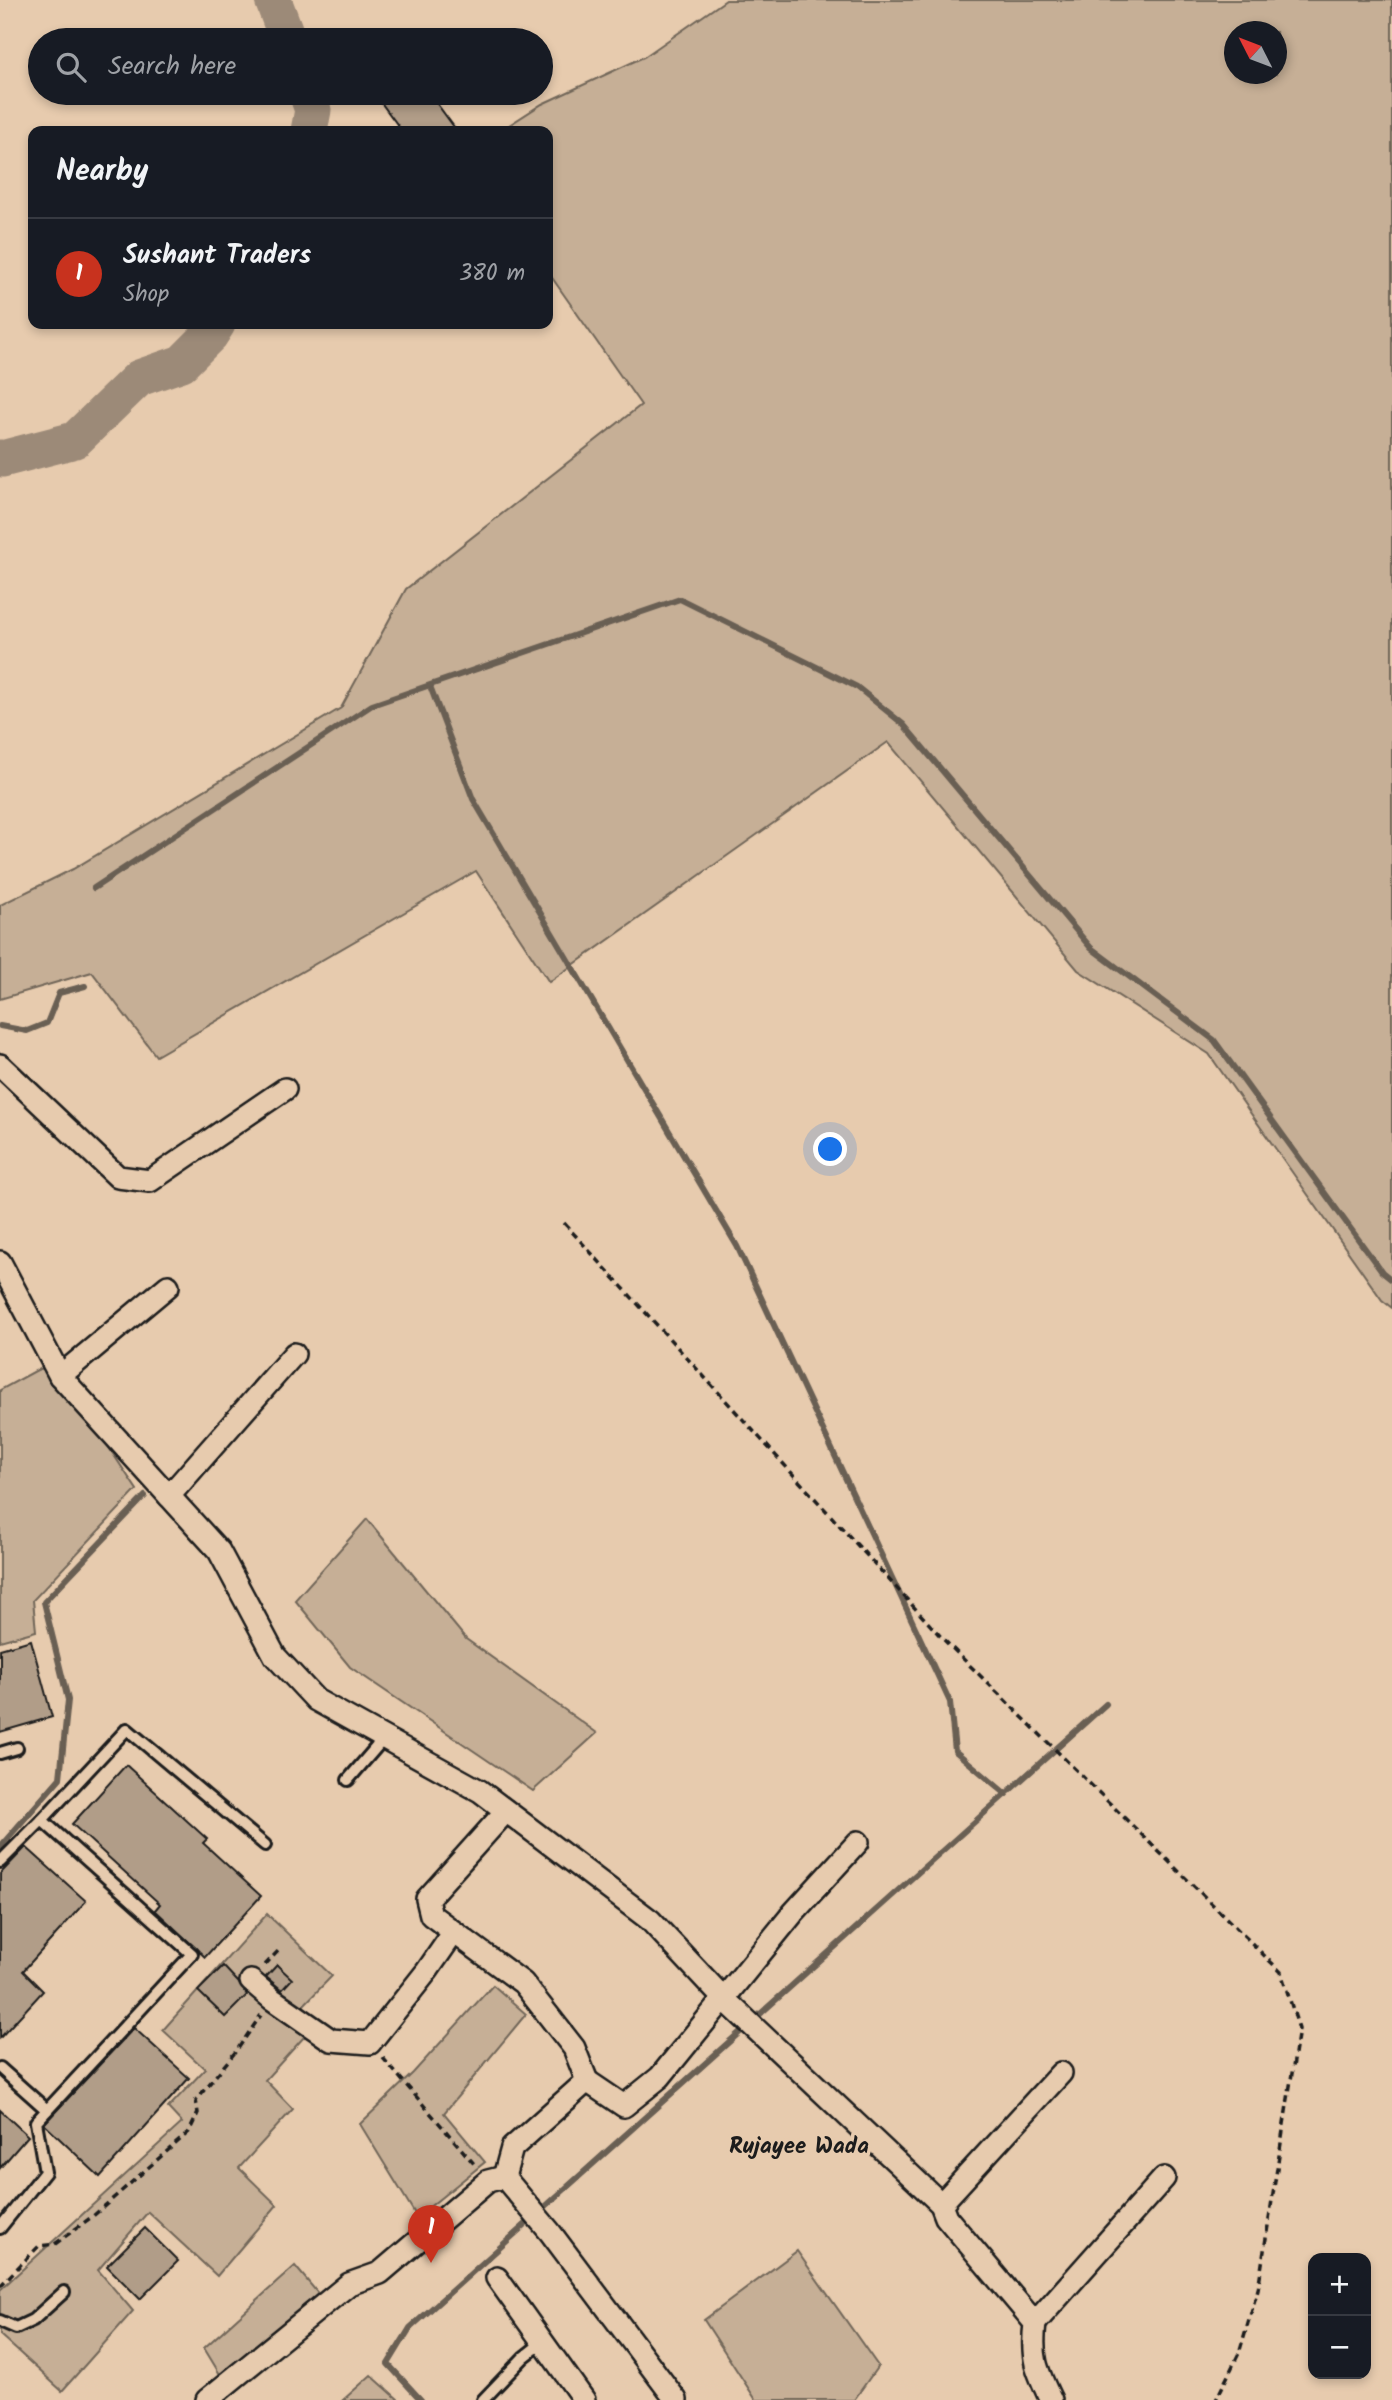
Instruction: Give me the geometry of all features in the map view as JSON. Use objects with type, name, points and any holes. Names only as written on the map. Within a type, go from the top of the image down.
[{"type":"street","points":[[0,1065],[118,1177],[150,1181],[285,1089]]},
{"type":"street","points":[[0,1262],[60,1376],[219,1551],[275,1656],[316,1700],[480,1791],[650,1920],[723,1998],[942,2204],[946,2217],[1035,2323]]},
{"type":"street","points":[[60,1376],[168,1286]]},
{"type":"street","points":[[169,1496],[294,1354]]},
{"type":"street","points":[[506,1811],[427,1899],[431,1915],[523,1983],[574,2048],[587,2081],[625,2106],[660,2077],[794,1912],[858,1842]]},
{"type":"street","points":[[251,1981],[331,2040],[370,2043],[454,1932]]},
{"type":"street","points":[[942,2204],[1060,2073]]},
{"type":"street","points":[[207,2400],[349,2284],[380,2273],[496,2179],[512,2148],[587,2081]]},
{"type":"street","points":[[1051,2400],[1037,2372],[1032,2350],[1035,2323],[1164,2178]]},
{"type":"street","points":[[496,2179],[550,2232],[676,2400]]},
{"type":"street","points":[[497,2278],[584,2400]]},
{"type":"lane","points":[[0,1862],[127,1729],[265,1845]]},
{"type":"lane","points":[[348,1780],[385,1737]]},
{"type":"lane","points":[[0,1753],[18,1748]]},
{"type":"lane","points":[[1,2226],[45,2172],[36,2122],[192,1954],[42,1819]]},
{"type":"lane","points":[[0,2068],[47,2110]]},
{"type":"lane","points":[[0,2321],[16,2328],[33,2320],[64,2292]]},
{"type":"lane","points":[[483,2400],[524,2357],[543,2342]]},
{"type":"path","points":[[564,1223],[943,1639],[1281,1972],[1299,2029],[1258,2289],[1239,2353],[1216,2400]]},
{"type":"path","points":[[0,2286],[39,2246],[55,2244],[93,2216],[189,2132],[198,2113],[196,2100],[237,2050],[272,1999]]},
{"type":"path","points":[[370,2043],[466,2152],[496,2179]]},
{"type":"shaded area","points":[[726,0],[1392,0],[1392,1308],[1382,1300],[1209,1054],[1078,970],[888,742],[549,982],[476,871],[156,1056],[92,972],[0,999],[0,905],[73,869],[341,708],[406,589],[641,405],[553,279],[553,126],[508,126],[540,105],[553,105],[553,99],[644,57]]},
{"type":"shaded area","points":[[54,1365],[137,1490],[33,1600],[36,1631],[0,1641],[0,1390],[37,1370]]},
{"type":"shaded area","points":[[367,1519],[466,1639],[597,1733],[533,1791],[350,1667],[295,1600]]},
{"type":"shaded area","points":[[267,1914],[332,1976],[298,2011],[314,2026],[265,2080],[293,2109],[239,2168],[277,2205],[217,2276],[148,2212],[98,2270],[133,2311],[62,2391],[0,2335],[0,2290],[182,2123],[168,2108],[205,2069],[163,2030]]},
{"type":"shaded area","points":[[493,1985],[526,2014],[444,2113],[485,2162],[417,2217],[360,2124],[413,2073]]},
{"type":"shaded area","points":[[797,2251],[878,2366],[854,2400],[756,2400],[704,2320]]},
{"type":"shaded area","points":[[295,2266],[321,2297],[221,2376],[204,2348]]},
{"type":"shaded area","points":[[371,2375],[399,2400],[343,2400]]},
{"type":"building","points":[[383,105],[438,105],[453,126],[398,126]]},
{"type":"building","points":[[31,1640],[52,1717],[0,1732],[0,1649]]},
{"type":"building","points":[[126,1765],[207,1839],[203,1843],[261,1896],[205,1957],[155,1910],[160,1904],[72,1824]]},
{"type":"building","points":[[26,1847],[86,1901],[23,1971],[43,1991],[0,2038],[0,1874]]},
{"type":"building","points":[[277,1965],[292,1979],[282,1990],[266,1977]]},
{"type":"building","points":[[223,1966],[247,1995],[225,2017],[198,1991]]},
{"type":"building","points":[[134,2028],[189,2078],[100,2177],[44,2124]]},
{"type":"building","points":[[0,2110],[28,2136],[0,2168]]},
{"type":"building","points":[[145,2228],[178,2261],[140,2299],[107,2266]]},
{"type":"waterway","points":[[273,0],[284,28]]},
{"type":"waterway","points":[[310,126],[311,105]]},
{"type":"waterway","points":[[0,458],[75,440],[139,378],[182,363],[214,329]]},
{"type":"waterway","points":[[94,888],[372,705],[680,599],[857,687],[903,724],[1091,948],[1214,1040],[1382,1272],[1392,1280]]},
{"type":"waterway","points":[[430,686],[473,799],[737,1246],[950,1702],[955,1751],[1006,1794]]},
{"type":"waterway","points":[[0,1026],[27,1031],[47,1023],[59,993],[85,986]]},
{"type":"waterway","points":[[0,1847],[60,1778],[68,1700],[44,1602],[145,1496]]},
{"type":"waterway","points":[[421,2400],[388,2364],[410,2328],[1106,1704]]},
{"type":"place","name":"Sushant Traders","points":[[431,2263]]},
{"type":"district","name":"Rujayee Wada","points":[[799,2147]]}]
